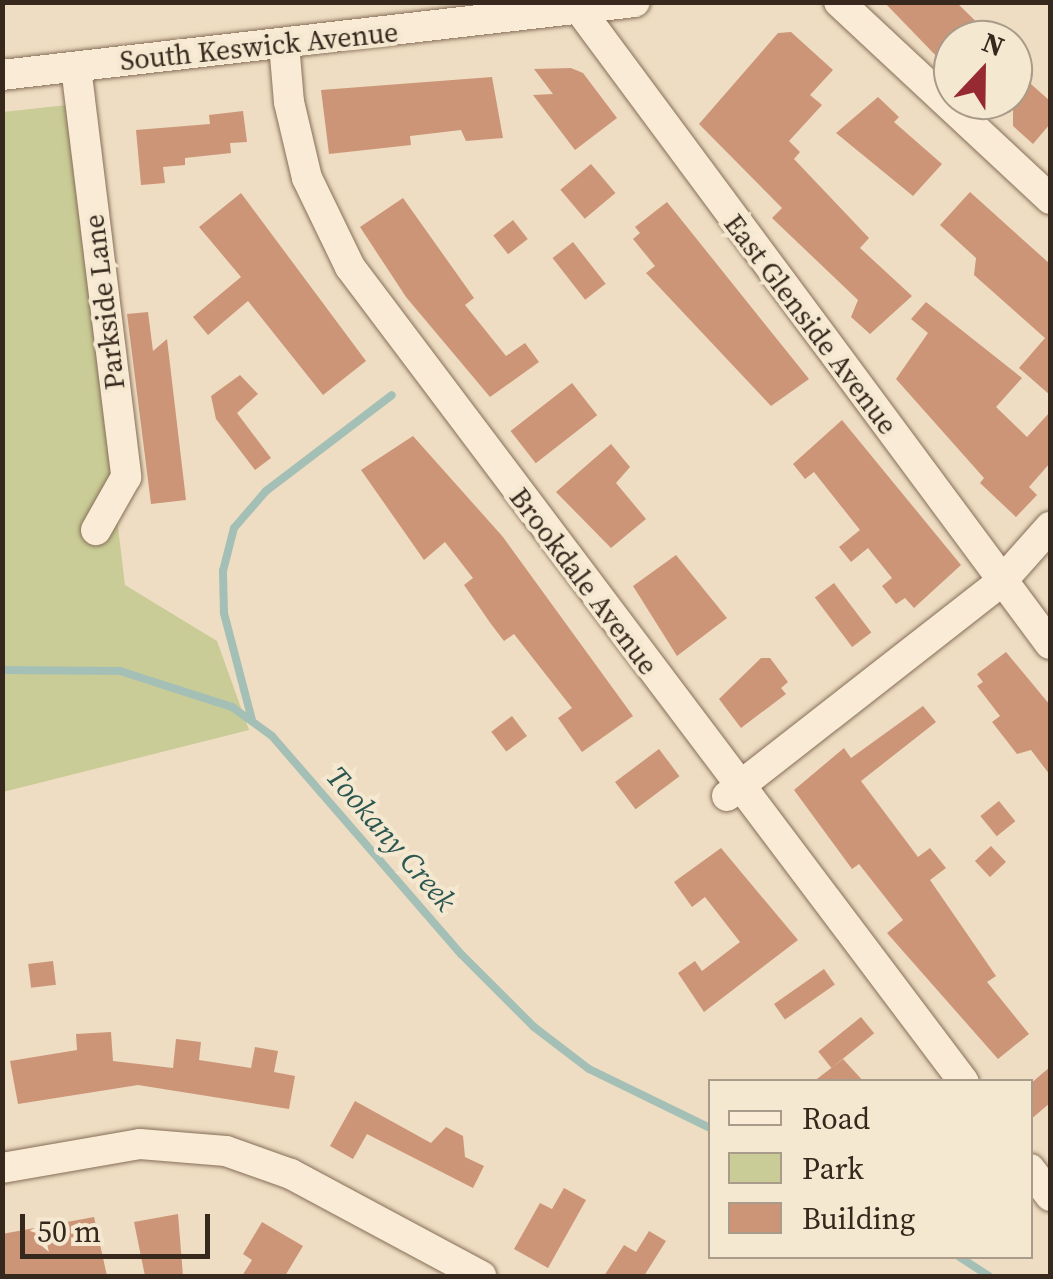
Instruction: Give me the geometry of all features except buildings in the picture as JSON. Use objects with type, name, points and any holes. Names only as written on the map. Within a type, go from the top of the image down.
[{"type":"street","name":"South Keswick Avenue","points":[[2,75],[636,2]]},
{"type":"street","points":[[839,2],[1050,199]]},
{"type":"street","name":"East Glenside Avenue","points":[[576,6],[1050,644]]},
{"type":"street","name":"Brookdale Avenue","points":[[284,44],[299,151],[321,216],[350,266],[734,791],[962,1079]]},
{"type":"street","name":"Parkside Lane","points":[[76,67],[126,477],[96,530]]},
{"type":"street","points":[[734,791],[1001,582],[1050,527]]},
{"type":"street","points":[[2,1168],[140,1144],[226,1151],[291,1174],[481,1276]]},
{"type":"street","points":[[1033,1173],[1050,1196]]},
{"type":"green space","points":[[67,105],[125,585],[217,641],[249,730],[3,792],[3,112]]},
{"type":"waterway","points":[[252,720],[224,613],[223,571],[234,528],[266,491],[392,395]]},
{"type":"waterway","name":"Tookany Creek","points":[[2,670],[120,671],[232,707],[272,736],[461,954],[534,1027],[589,1069],[708,1127]]},
{"type":"waterway","name":"Tookany Creek","points":[[963,1259],[989,1276]]}]
